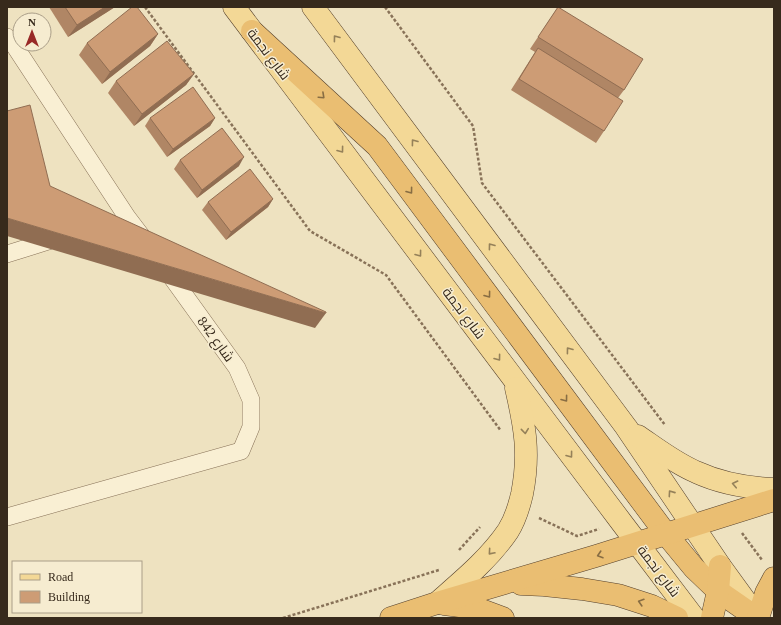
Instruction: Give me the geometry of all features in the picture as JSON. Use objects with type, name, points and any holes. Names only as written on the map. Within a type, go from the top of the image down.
[{"type":"highway","points":[[252,31],[376,146],[666,534],[694,568],[718,591],[758,618],[766,593],[774,578]]},
{"type":"highway","points":[[391,618],[774,500]]},
{"type":"highway","points":[[712,618],[718,591],[720,566]]},
{"type":"highway","points":[[503,584],[544,585],[618,596],[652,606],[677,618]]},
{"type":"highway","points":[[437,603],[476,608],[503,618]]},
{"type":"main road","name":"شارع نجمة","points":[[234,7],[694,618]]},
{"type":"main road","points":[[313,7],[626,427],[720,566],[758,618]]},
{"type":"main road","points":[[437,603],[473,572],[493,550],[508,530],[518,509],[525,477],[527,449],[524,422],[513,379]]},
{"type":"main road","points":[[626,427],[670,458],[696,472],[722,482],[746,487],[774,489]]},
{"type":"street","name":"شارع 842","points":[[7,37],[12,42],[120,219],[237,368],[252,400],[251,427],[241,450],[7,517]]},
{"type":"street","points":[[7,254],[75,233]]},
{"type":"path","points":[[145,7],[310,232],[386,275],[501,432]]},
{"type":"path","points":[[385,7],[473,126],[482,183],[668,430]]},
{"type":"path","points":[[458,551],[485,522]]},
{"type":"path","points":[[283,618],[442,569]]},
{"type":"building","points":[[65,7],[105,7],[77,25]]},
{"type":"building","points":[[132,7],[137,7],[158,34],[110,72],[87,43]]},
{"type":"building","points":[[558,7],[643,59],[624,90],[538,37]]},
{"type":"building","points":[[167,41],[194,74],[142,114],[116,81]]},
{"type":"building","points":[[538,48],[623,101],[604,131],[519,79]]},
{"type":"building","points":[[193,87],[215,118],[173,149],[150,118]]},
{"type":"building","points":[[30,105],[50,186],[326,313],[7,218],[7,111]]},
{"type":"building","points":[[222,128],[244,157],[202,190],[180,160]]},
{"type":"building","points":[[250,169],[273,199],[231,232],[208,202]]}]
